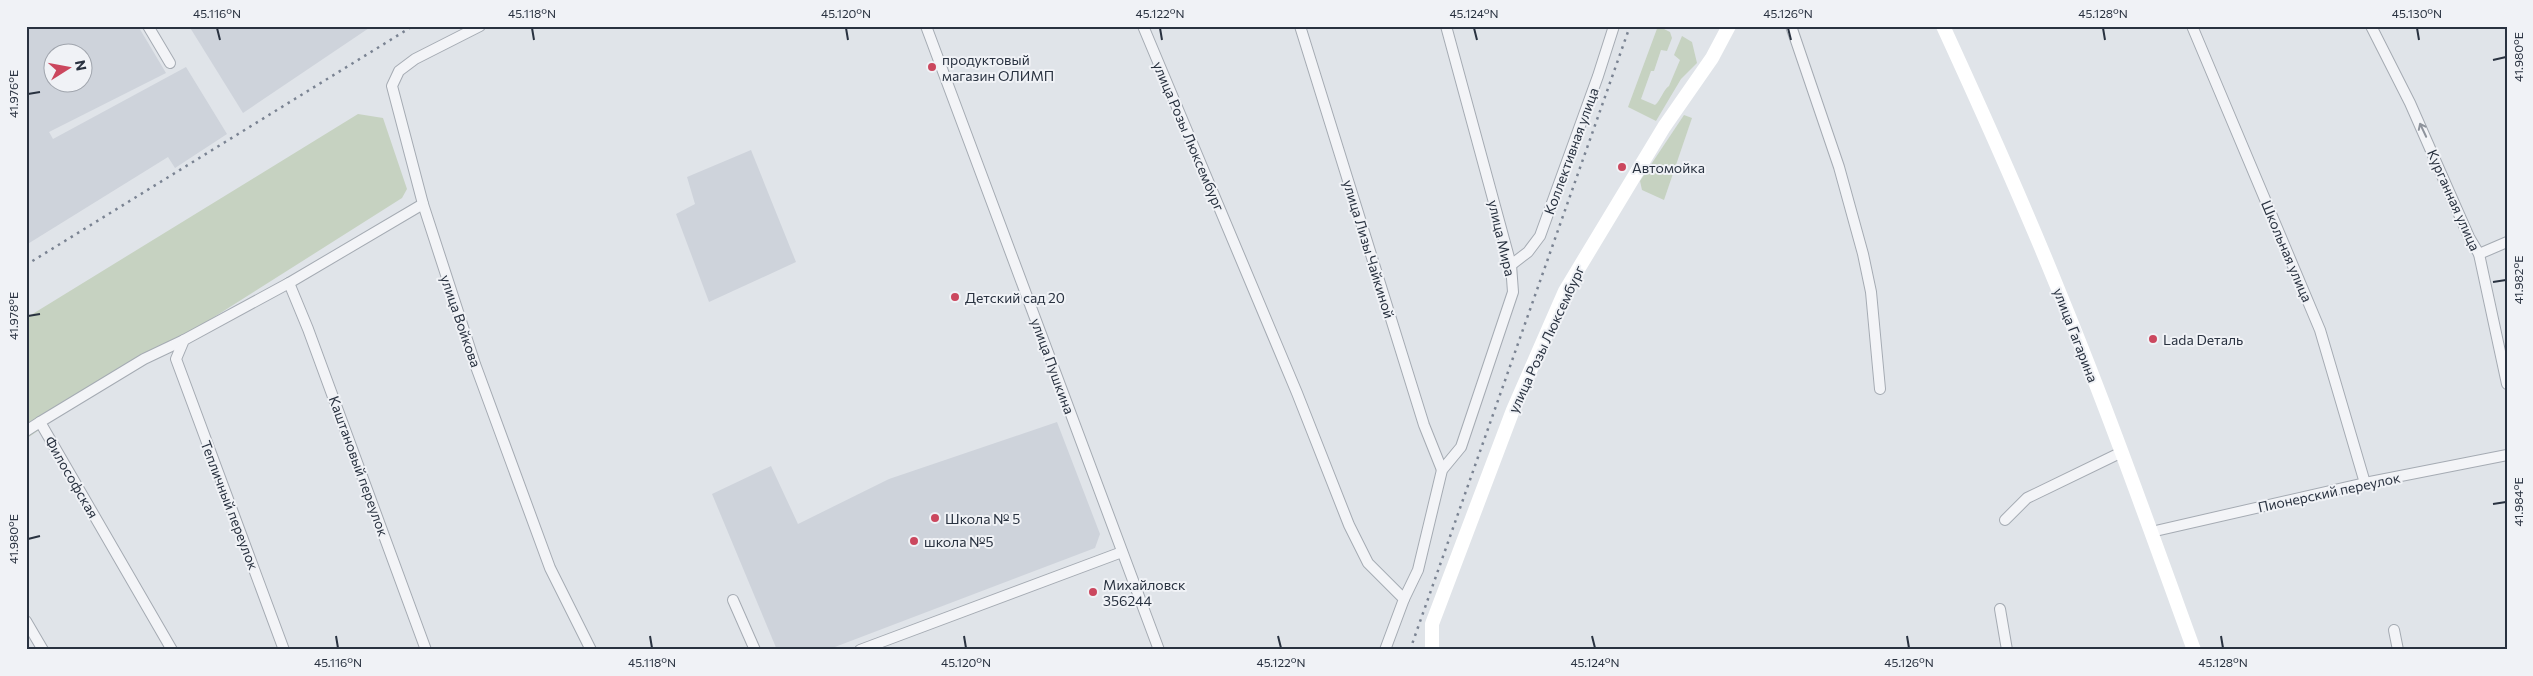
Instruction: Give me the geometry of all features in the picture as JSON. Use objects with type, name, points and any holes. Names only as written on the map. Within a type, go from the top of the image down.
[{"type":"main road","name":"улица Розы Люксембург","points":[[1432,650],[1432,624],[1513,410],[1565,291],[1664,127],[1712,58],[1730,26]]},
{"type":"main road","name":"улица Гагарина","points":[[1943,26],[2030,220],[2122,452],[2194,650]]},
{"type":"street","points":[[148,26],[170,63]]},
{"type":"street","name":"улица Войкова","points":[[480,26],[415,59],[399,71],[392,86],[422,204],[475,364],[550,568],[591,650]]},
{"type":"street","name":"улица Пушкина","points":[[926,26],[1159,650]]},
{"type":"street","name":"улица Розы Люксембург","points":[[1142,26],[1297,393],[1349,525],[1368,563],[1404,599]]},
{"type":"street","name":"улица Лизы Чайкиной","points":[[1300,26],[1424,425],[1442,470]]},
{"type":"street","name":"улица Мира","points":[[1442,470],[1461,447],[1513,292],[1511,265],[1446,26]]},
{"type":"street","name":"Коллективная улица","points":[[1511,265],[1528,252],[1540,236],[1598,76],[1614,26]]},
{"type":"street","points":[[1791,26],[1839,167],[1863,254],[1871,292],[1880,389]]},
{"type":"street","name":"Школьная улица","points":[[2192,26],[2320,330],[2365,483]]},
{"type":"street","name":"Курганная улица","points":[[2371,26],[2410,103],[2469,237],[2479,254],[2507,384]]},
{"type":"street","name":"Философская","points":[[172,650],[40,422],[144,359],[184,340],[289,283],[422,204]]},
{"type":"street","points":[[2479,254],[2507,242]]},
{"type":"street","name":"Каштановый переулок","points":[[289,283],[308,329],[426,650]]},
{"type":"street","name":"Тепличный переулок","points":[[184,340],[176,360],[284,650]]},
{"type":"street","points":[[26,431],[40,422]]},
{"type":"street","points":[[2005,520],[2027,498],[2122,452]]},
{"type":"street","name":"Пионерский переулок","points":[[2151,532],[2365,483],[2507,455]]},
{"type":"street","points":[[1385,650],[1404,599],[1418,570],[1442,470]]},
{"type":"street","points":[[860,650],[1122,552]]},
{"type":"street","points":[[733,600],[755,650]]},
{"type":"street","points":[[2000,610],[2007,650]]},
{"type":"street","points":[[26,621],[43,650]]},
{"type":"street","points":[[2394,630],[2398,650]]},
{"type":"shaded area","points":[[26,26],[138,26],[166,73],[49,132],[53,139],[186,67],[227,134],[175,168],[168,157],[26,245]]},
{"type":"shaded area","points":[[189,26],[372,26],[243,113]]},
{"type":"shaded area","points":[[751,150],[796,262],[709,302],[676,214],[695,204],[687,177]]},
{"type":"shaded area","name":"школа №5","points":[[1057,422],[1100,534],[1095,548],[827,650],[777,650],[712,494],[771,466],[798,524],[889,479]]},
{"type":"green space","points":[[1658,26],[1670,32],[1672,38],[1667,51],[1661,50],[1641,99],[1655,105],[1669,86],[1680,60],[1674,55],[1682,36],[1692,42],[1697,63],[1681,79],[1656,121],[1628,107]]},
{"type":"green space","points":[[358,114],[383,118],[407,189],[402,198],[80,402],[26,439],[26,318]]},
{"type":"green space","points":[[1684,115],[1692,118],[1664,200],[1642,190],[1640,181]]},
{"type":"railway","points":[[26,265],[413,26]]},
{"type":"railway","points":[[1410,650],[1630,26]]},
{"type":"place","name":"продуктовый магазин ОЛИМП","points":[[932,67]]},
{"type":"place","name":"Автомойка","points":[[1622,167]]},
{"type":"place","name":"Детский сад 20","points":[[955,297]]},
{"type":"place","name":"Lada Dеталь","points":[[2153,339]]},
{"type":"place","name":"Школа № 5","points":[[935,518]]},
{"type":"place","name":"школа №5","points":[[914,541]]},
{"type":"place","name":"Михайловск 356244","points":[[1093,592]]}]
